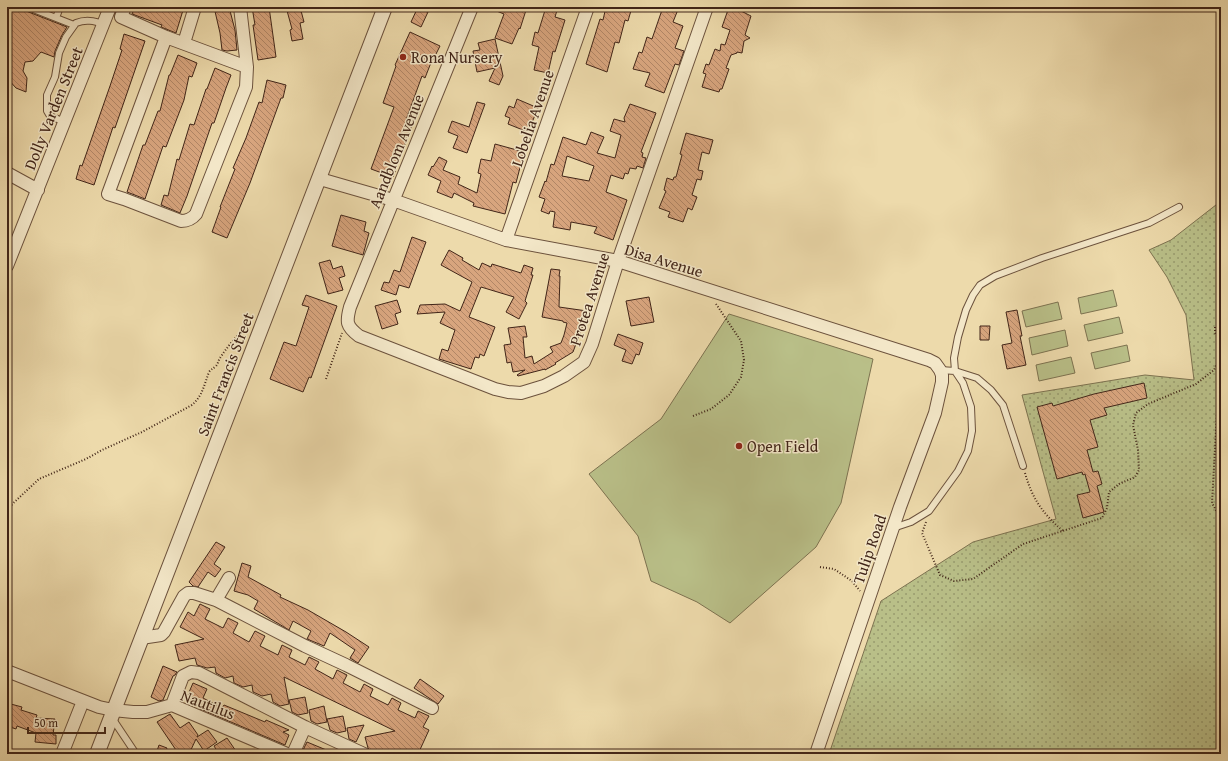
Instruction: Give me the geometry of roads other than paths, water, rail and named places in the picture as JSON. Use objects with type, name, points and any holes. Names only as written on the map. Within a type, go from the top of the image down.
[{"type":"street","name":"Dolly Varden Street","points":[[7,266],[110,7]]},
{"type":"street","points":[[125,7],[121,17],[166,37],[247,67]]},
{"type":"street","points":[[184,43],[195,7]]},
{"type":"street","points":[[166,37],[108,194],[181,221],[191,219],[196,214],[246,87],[247,67],[240,7]]},
{"type":"street","name":"Saint Francis Street","points":[[97,754],[320,179],[385,7]]},
{"type":"street","name":"Aandblom Avenue","points":[[349,312],[472,7]]},
{"type":"street","name":"Lobelia Avenue","points":[[506,240],[588,7]]},
{"type":"street","name":"Protea Avenue","points":[[349,312],[351,330],[358,336],[495,389],[508,392],[521,393],[544,386],[564,376],[584,362],[592,344],[618,261],[707,7]]},
{"type":"street","points":[[7,173],[38,190]]},
{"type":"street","name":"Disa Avenue","points":[[320,179],[393,200],[506,240],[618,261],[929,360],[935,363],[940,370]]},
{"type":"street","name":"Tulip Road","points":[[816,754],[893,528],[935,413],[942,382],[940,370]]},
{"type":"street","points":[[216,600],[229,578]]},
{"type":"street","points":[[141,638],[161,635],[184,596],[188,593],[196,593],[216,600],[305,646],[432,708]]},
{"type":"street","name":"Nautilus","points":[[7,670],[112,713],[147,712],[172,705],[287,754]]},
{"type":"street","points":[[172,705],[183,676],[194,672],[199,673],[305,727],[364,754]]},
{"type":"street","points":[[62,754],[83,701]]},
{"type":"street","points":[[293,754],[305,727]]},
{"type":"lane","points":[[28,7],[74,25]]},
{"type":"lane","points":[[56,18],[60,7]]},
{"type":"lane","points":[[65,122],[50,116],[47,111],[47,95],[55,77],[59,53],[66,37],[76,23],[87,20],[104,24]]},
{"type":"lane","points":[[893,528],[911,522],[929,511],[958,471],[968,451],[972,431],[971,407],[963,383],[955,371],[954,358],[966,310],[973,295],[980,286],[995,276],[1042,258],[1149,223],[1179,207]]},
{"type":"lane","points":[[940,370],[955,371],[978,378],[991,390],[1003,405],[1023,466]]},
{"type":"lane","points":[[112,713],[136,754]]},
{"type":"place","name":"Rona Nursery","points":[[403,57]]},
{"type":"place","name":"Open Field","points":[[739,446]]}]
